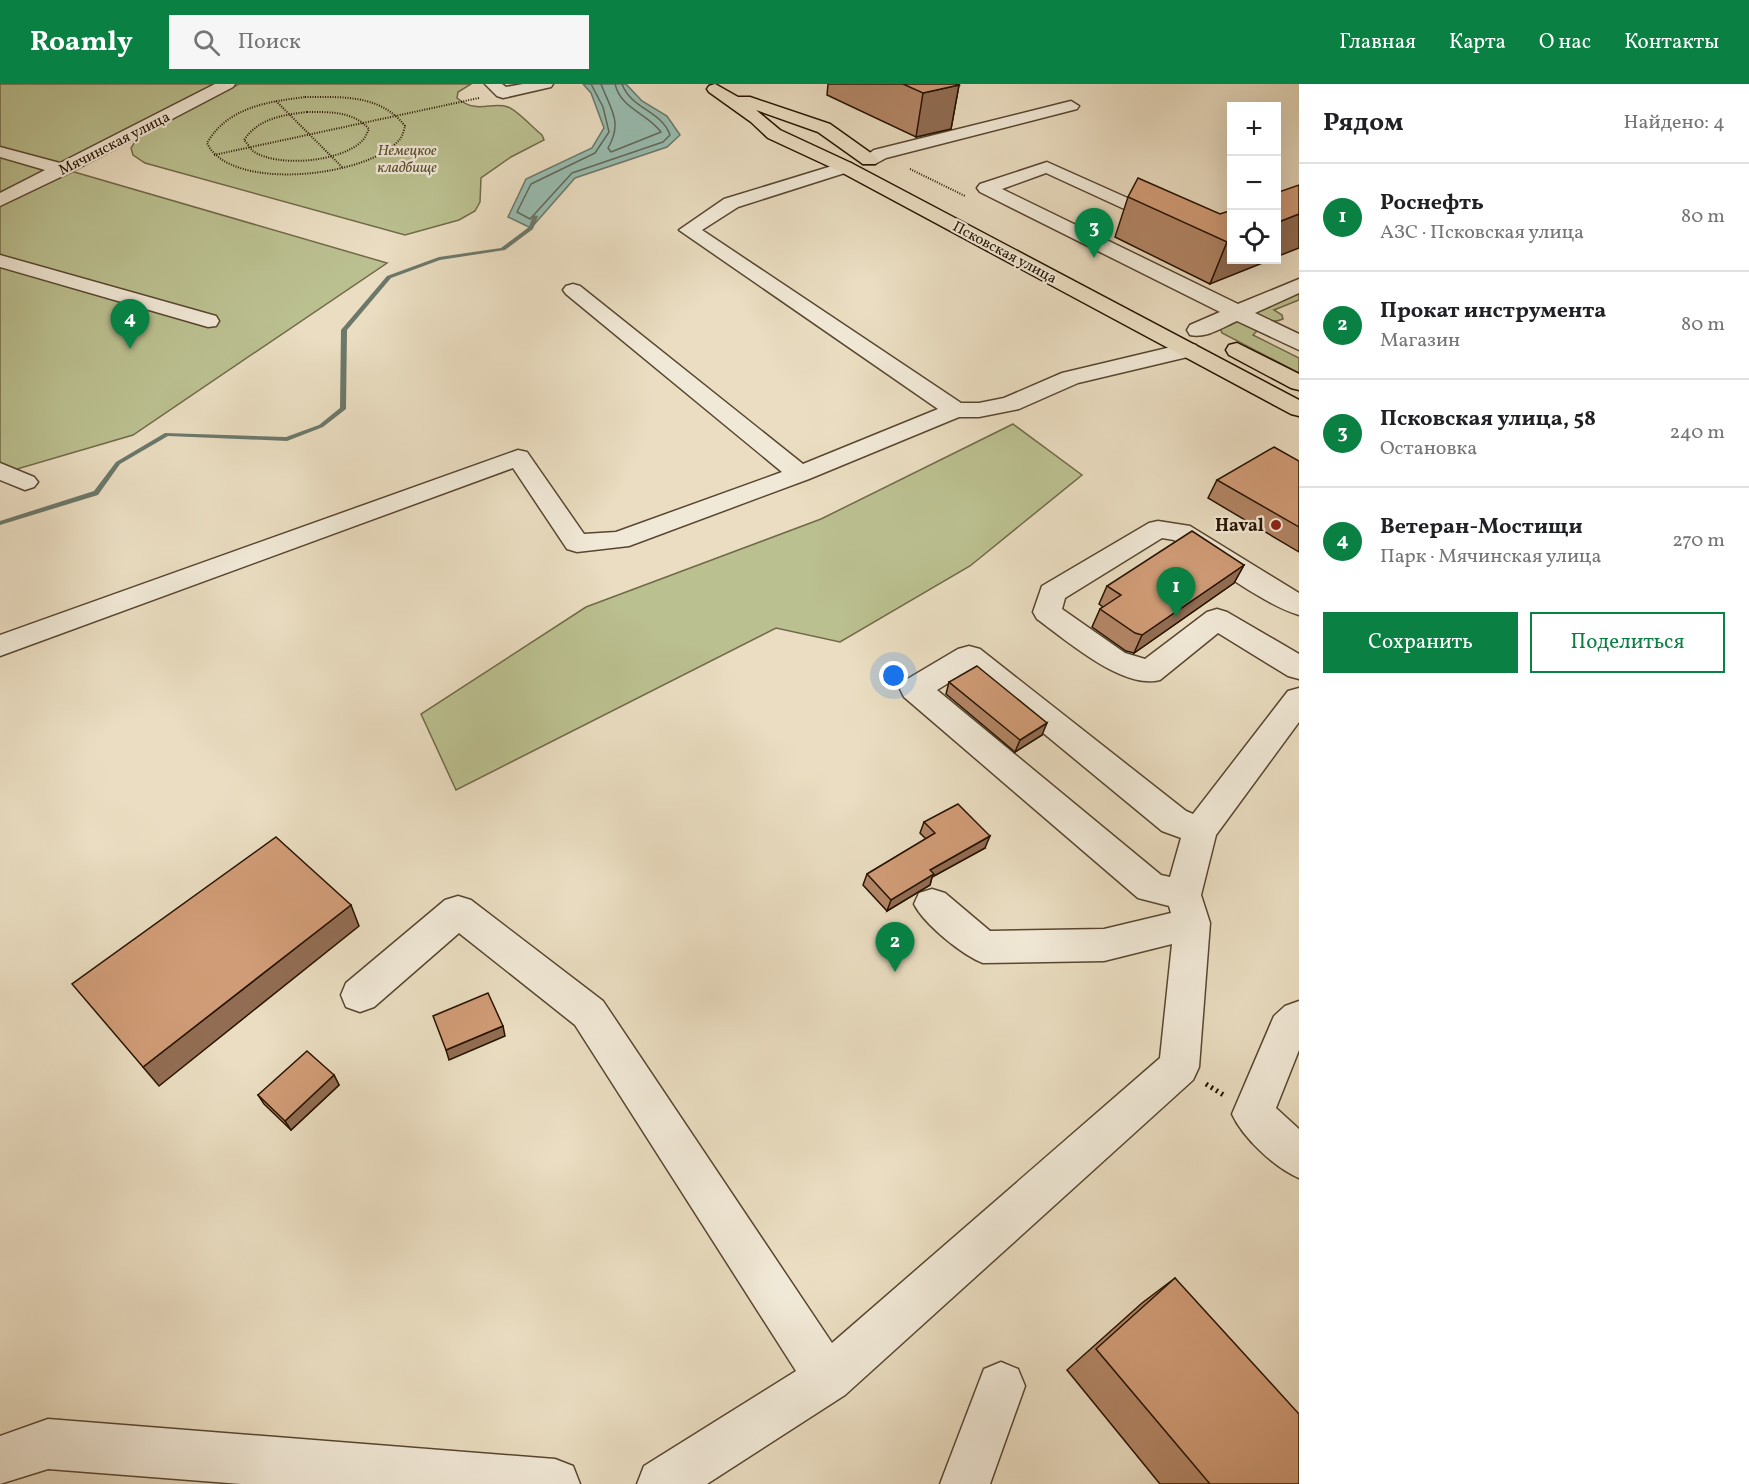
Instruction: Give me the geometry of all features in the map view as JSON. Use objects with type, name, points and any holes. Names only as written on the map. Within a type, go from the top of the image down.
[{"type":"main road","name":"Псковская улица","points":[[711,86],[824,128],[869,160],[1017,237]]},
{"type":"main road","name":"Псковская улица","points":[[711,86],[787,142],[846,167],[1193,340],[1299,383]]},
{"type":"main road","points":[[787,142],[781,132],[789,126],[807,125],[824,128]]},
{"type":"main road","name":"Псковская улица","points":[[1176,319],[1193,340],[1299,409]]},
{"type":"street","name":"Мячинская улица","points":[[0,200],[227,84]]},
{"type":"street","points":[[498,89],[545,84]]},
{"type":"street","points":[[869,160],[880,154],[1071,106]]},
{"type":"street","points":[[0,152],[63,169]]},
{"type":"street","points":[[846,167],[731,203],[689,230],[956,410]]},
{"type":"street","points":[[1227,234],[1207,241],[1047,167],[986,188],[1299,342]]},
{"type":"street","points":[[0,261],[208,321]]},
{"type":"street","points":[[0,646],[518,457],[577,543],[619,540],[800,474],[956,410],[979,410],[1011,404],[1070,378],[1130,362],[1193,340],[1237,312],[1299,285]]},
{"type":"street","points":[[573,290],[800,474]]},
{"type":"street","points":[[1210,299],[1229,290]]},
{"type":"street","points":[[1272,329],[1299,317]]},
{"type":"street","points":[[0,471],[25,482]]},
{"type":"street","points":[[1299,605],[1181,532],[1158,528],[1052,593],[1047,612],[1114,660],[1149,672],[1166,656],[1217,619],[1299,668]]},
{"type":"street","points":[[1188,909],[1151,887],[915,689],[969,656],[1174,821],[1200,831]]},
{"type":"street","points":[[662,1484],[828,1378],[1179,1067],[1188,909],[1200,831],[1299,699]]},
{"type":"street","points":[[932,904],[983,947],[1104,945],[1188,909]]},
{"type":"street","points":[[360,995],[458,911],[589,1013],[828,1378]]},
{"type":"street","points":[[1299,1019],[1288,1029],[1253,1114],[1299,1157]]},
{"type":"street","points":[[965,1484],[1001,1386]]},
{"type":"street","points":[[0,1461],[48,1444],[555,1484]]},
{"type":"path","points":[[213,155],[399,115],[498,89]]},
{"type":"path","points":[[305,97],[353,99],[384,106],[399,115],[405,126],[402,137],[390,149],[369,160],[343,168],[311,173],[280,174],[239,168],[228,165],[213,155],[207,143],[212,130],[241,112],[276,101],[305,97]]},
{"type":"path","points":[[276,101],[343,168]]},
{"type":"path","points":[[341,113],[364,122],[369,129],[368,137],[361,144],[331,157],[297,161],[266,158],[247,148],[244,140],[248,132],[271,119],[288,114],[341,113]]},
{"type":"path","points":[[1179,1067],[1253,1114]]},
{"type":"green space","points":[[0,84],[227,84],[64,169],[387,263],[133,435],[0,474]]},
{"type":"green space","name":"Немецкое кладбище","points":[[239,84],[471,84],[458,92],[457,98],[471,106],[508,107],[542,135],[544,140],[511,157],[481,178],[480,202],[475,211],[459,220],[405,235],[145,163],[133,155],[131,148],[139,135]]},
{"type":"green space","points":[[1299,292],[1299,300],[1274,310],[1282,315],[1283,319],[1269,321],[1255,314],[1256,311]]},
{"type":"green space","points":[[1232,322],[1241,322],[1258,330],[1253,335],[1299,358],[1299,373],[1222,333],[1220,328]]},
{"type":"green space","points":[[1013,424],[1082,475],[970,566],[840,642],[776,628],[456,790],[421,714],[586,607],[821,519]]},
{"type":"water","points":[[583,84],[626,84],[642,101],[667,116],[680,135],[667,147],[575,178],[531,228],[508,217],[526,179],[592,148],[604,128],[591,93]]},
{"type":"building","points":[[903,84],[957,84],[959,85],[923,93]]},
{"type":"building","points":[[1138,178],[1220,214],[1227,212],[1227,242],[1128,197]]},
{"type":"building","points":[[1299,185],[1299,214],[1281,221],[1281,210],[1281,191]]},
{"type":"building","points":[[1274,447],[1299,461],[1299,527],[1217,480]]},
{"type":"building","points":[[1192,531],[1244,565],[1142,635],[1135,633],[1100,609],[1121,595],[1107,586]]},
{"type":"building","points":[[977,666],[1047,723],[1020,740],[949,682]]},
{"type":"building","points":[[958,804],[990,836],[930,870],[934,874],[891,900],[867,874],[935,833],[924,822]]},
{"type":"building","points":[[276,837],[351,905],[143,1067],[72,984]]},
{"type":"building","points":[[488,993],[503,1026],[446,1050],[433,1016]]},
{"type":"building","points":[[307,1051],[334,1075],[285,1121],[258,1095]]},
{"type":"building","points":[[1175,1278],[1299,1414],[1299,1484],[1210,1484],[1096,1349]]},
{"type":"waterway","points":[[0,523],[96,493],[118,463],[167,434],[287,439],[321,426],[343,409],[344,330],[389,277],[439,259],[503,249],[531,228],[535,216]]},
{"type":"place","name":"Псковская улица, 58","points":[[1094,258]]},
{"type":"place","name":"Ветеран-Мостищи","points":[[130,349]]},
{"type":"place","name":"Haval","points":[[1276,525]]},
{"type":"place","name":"Роснефть","points":[[1176,617]]},
{"type":"place","name":"Прокат инструмента","points":[[895,972]]}]
